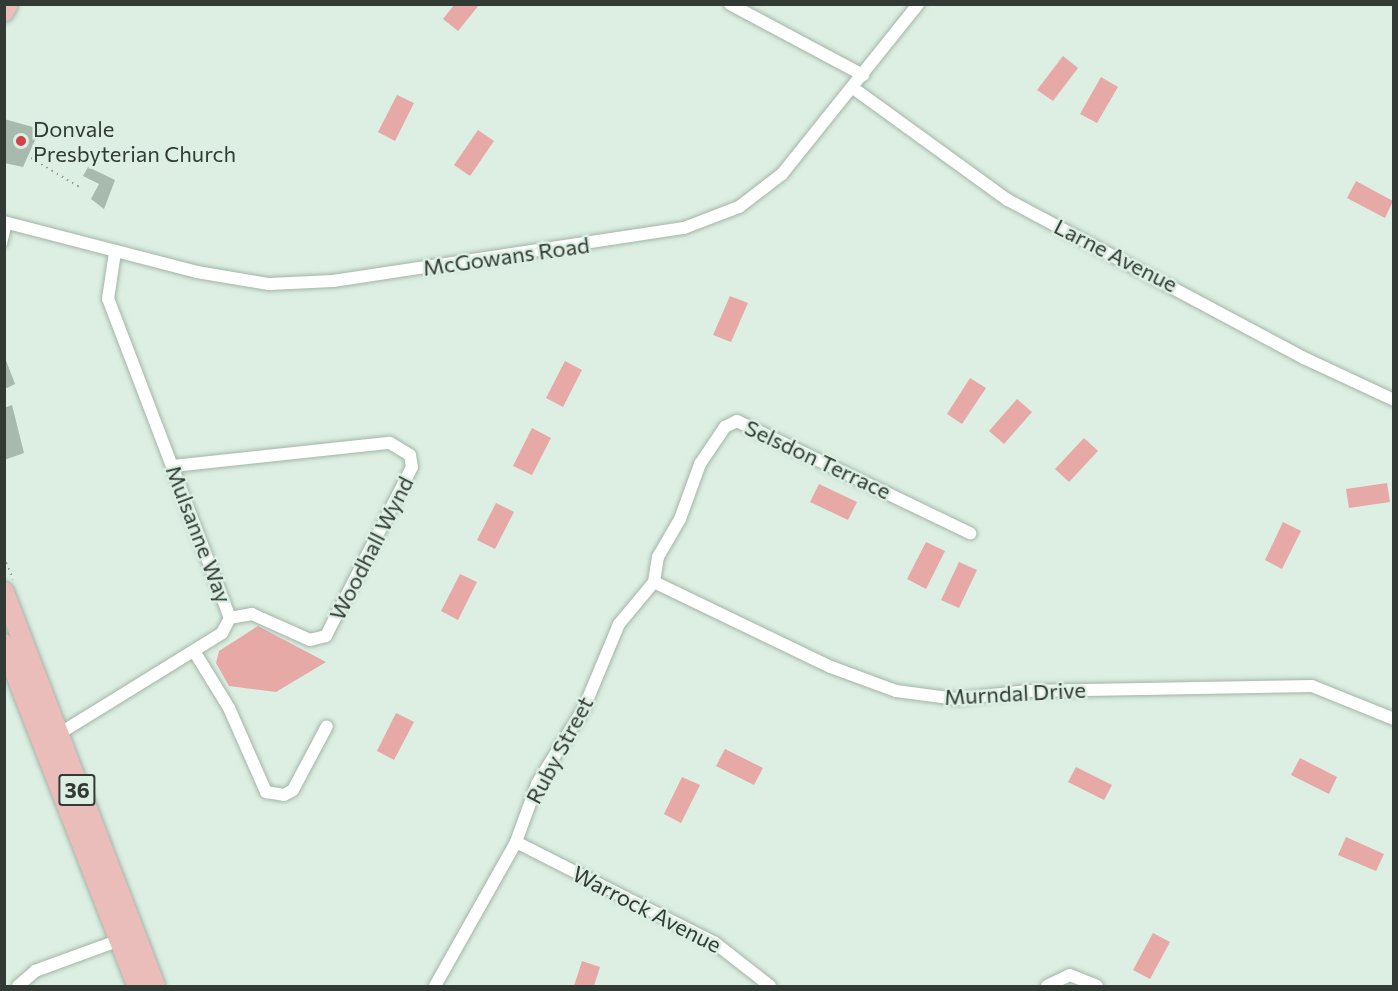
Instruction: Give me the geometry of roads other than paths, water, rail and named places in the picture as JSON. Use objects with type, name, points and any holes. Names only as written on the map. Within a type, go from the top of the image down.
[{"type":"main road","points":[[4,12],[8,4]]},
{"type":"main road","name":"36","points":[[4,592],[50,738],[125,938],[137,987]]},
{"type":"main road","name":"36","points":[[4,644],[50,738]]},
{"type":"main road","name":"36","points":[[125,938],[154,987]]},
{"type":"street","points":[[730,4],[863,75]]},
{"type":"street","name":"McGowans Road","points":[[7,222],[115,252],[239,280],[301,284],[684,228],[716,218],[759,194],[853,88],[918,4]]},
{"type":"street","name":"Larne Avenue","points":[[853,88],[1008,200],[1296,354],[1394,400]]},
{"type":"street","name":"Mulsanne Way","points":[[50,738],[222,633],[230,618],[108,299],[115,252]]},
{"type":"street","name":"Selsdon Terrace","points":[[654,582],[658,557],[680,519],[700,464],[725,427],[737,421],[969,533]]},
{"type":"street","name":"Woodhall Wynd","points":[[173,466],[390,443],[410,455],[412,467],[326,636],[310,640],[252,614],[230,618]]},
{"type":"street","name":"Murndal Drive","points":[[654,582],[831,667],[896,691],[957,699],[1028,692],[1312,686],[1394,719]]},
{"type":"street","name":"Ruby Street","points":[[435,987],[516,842],[537,783],[584,708],[619,624],[654,582]]},
{"type":"street","points":[[194,651],[229,708],[266,792],[284,795],[293,790],[327,726]]},
{"type":"street","name":"Warrock Avenue","points":[[516,842],[715,943],[770,987]]},
{"type":"street","points":[[18,987],[35,971],[125,938]]},
{"type":"street","points":[[1047,987],[1070,975],[1097,987]]},
{"type":"lane","points":[[4,244],[7,222]]},
{"type":"place","name":"Donvale Presbyterian Church","points":[[21,141]]}]
